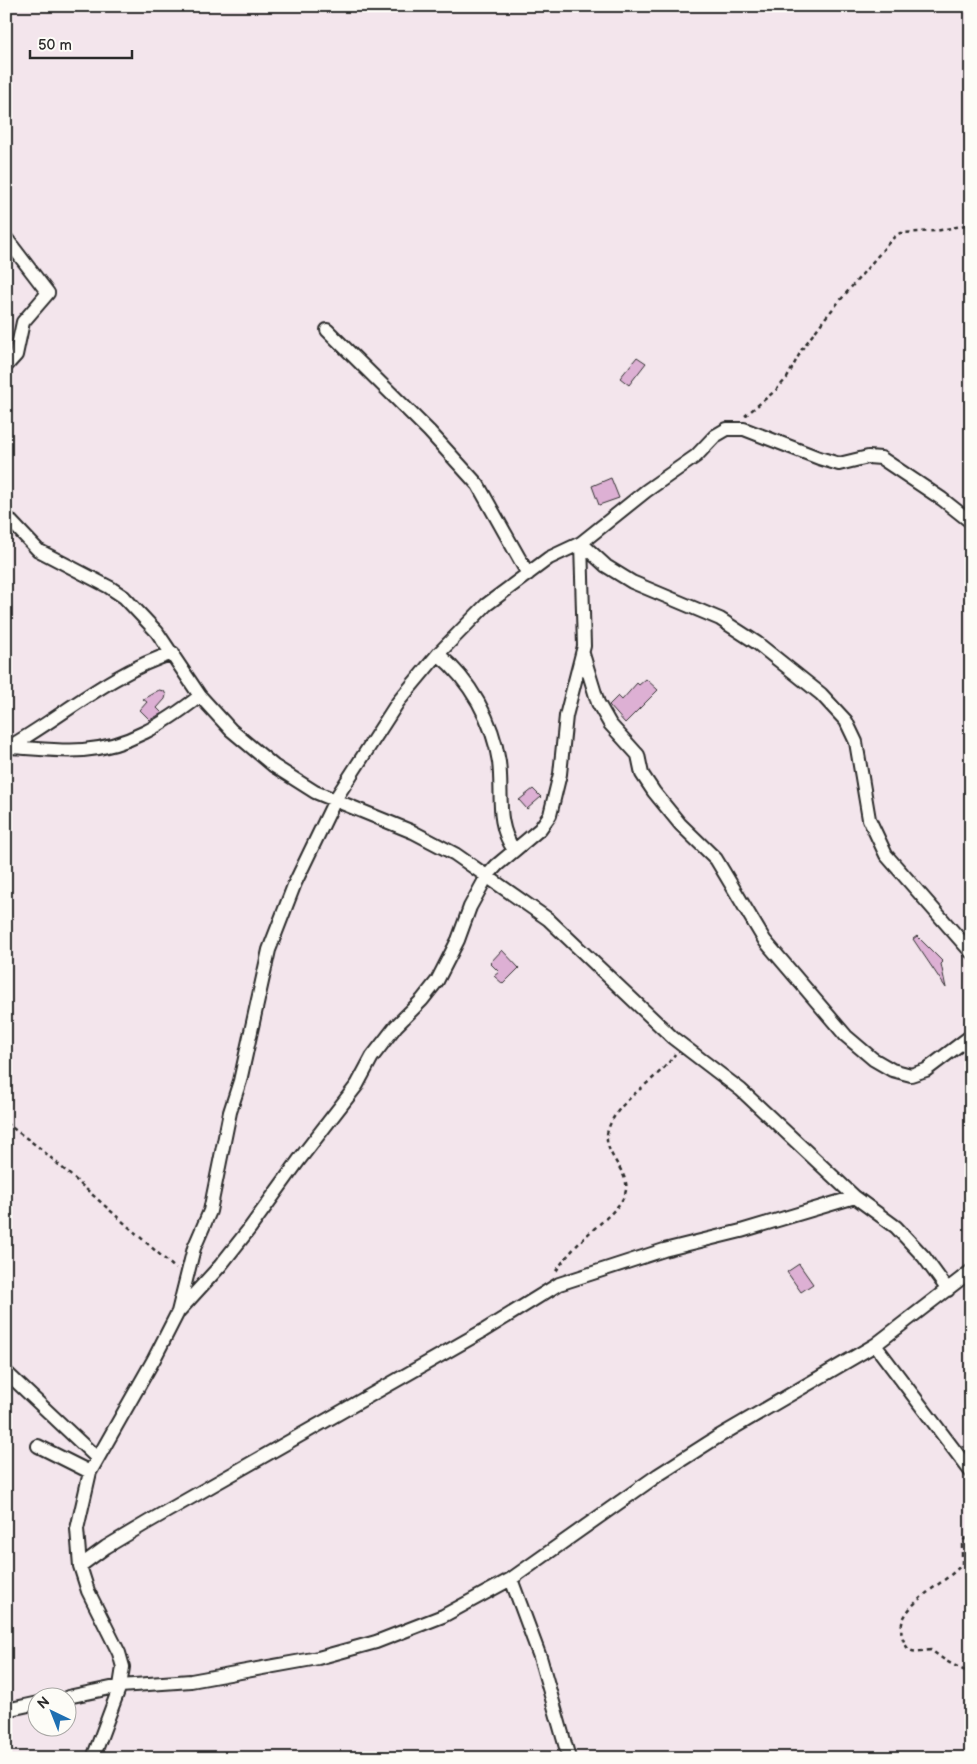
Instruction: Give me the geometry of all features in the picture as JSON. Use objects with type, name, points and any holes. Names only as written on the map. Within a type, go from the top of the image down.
[{"type":"street","points":[[6,238],[48,294],[23,322],[16,355],[6,366]]},
{"type":"street","points":[[327,330],[429,431],[478,485],[528,574]]},
{"type":"street","points":[[93,1758],[120,1686],[123,1667],[119,1653],[88,1591],[80,1566],[76,1529],[90,1472],[154,1359],[178,1312],[194,1248],[210,1211],[230,1112],[240,1081],[269,950],[295,883],[336,798],[398,702],[438,654],[486,605],[549,558],[581,543],[646,490],[696,456],[715,436],[727,428],[744,429],[839,464],[868,457],[881,458],[942,498],[971,522]]},
{"type":"street","points":[[6,516],[38,550],[109,587],[124,598],[158,632],[200,696],[231,730],[274,766],[315,792],[336,798],[438,845],[487,876],[548,919],[681,1044],[753,1101],[855,1197],[896,1227],[924,1257],[948,1290]]},
{"type":"street","points":[[178,1312],[220,1266],[250,1228],[298,1160],[357,1085],[372,1057],[396,1026],[422,1000],[437,981],[458,940],[470,907],[487,876],[514,850],[540,829],[554,807],[566,716],[583,654],[585,636],[581,543]]},
{"type":"street","points":[[581,543],[606,566],[632,582],[720,619],[757,643],[821,694],[846,721],[856,742],[869,819],[886,855],[971,952]]},
{"type":"street","points":[[8,747],[116,678],[142,665],[173,654]]},
{"type":"street","points":[[438,654],[466,682],[488,724],[499,762],[500,807],[504,830],[514,850]]},
{"type":"street","points":[[583,654],[598,703],[610,724],[638,755],[642,774],[654,792],[680,824],[716,859],[765,941],[846,1036],[892,1070],[910,1075],[926,1070],[971,1036]]},
{"type":"street","points":[[8,747],[83,750],[116,743],[142,735],[170,719],[200,696]]},
{"type":"street","points":[[80,1566],[106,1547],[483,1331],[559,1284],[664,1250],[750,1228],[855,1197]]},
{"type":"street","points":[[78,1695],[120,1686],[191,1681],[318,1658],[376,1642],[443,1616],[511,1579],[667,1469],[875,1345],[971,1271]]},
{"type":"street","points":[[875,1345],[971,1472]]},
{"type":"street","points":[[6,1372],[97,1458]]},
{"type":"street","points":[[38,1446],[90,1472]]},
{"type":"street","points":[[511,1579],[540,1657],[569,1758]]},
{"type":"street","points":[[6,1710],[28,1705]]},
{"type":"path","points":[[734,428],[757,404],[776,390],[787,378],[802,349],[826,317],[892,239],[900,233],[922,233],[971,224]]},
{"type":"path","points":[[551,1277],[587,1235],[618,1207],[625,1193],[626,1184],[610,1152],[607,1140],[608,1127],[633,1096],[654,1080],[668,1064],[681,1044]]},
{"type":"path","points":[[6,1123],[41,1149],[186,1278]]},
{"type":"path","points":[[971,1531],[962,1543],[962,1564],[909,1608],[901,1619],[900,1627],[903,1640],[911,1651],[916,1653],[931,1650],[946,1662],[971,1674]]},
{"type":"building","points":[[637,357],[646,363],[629,385],[620,378]]},
{"type":"building","points":[[611,478],[619,498],[599,505],[592,486]]},
{"type":"building","points":[[646,679],[658,690],[625,723],[609,705],[618,696],[622,700],[637,683],[639,685]]},
{"type":"building","points":[[159,690],[164,691],[166,695],[157,708],[162,713],[150,720],[140,710],[147,702],[143,699]]},
{"type":"building","points":[[533,789],[541,797],[527,809],[519,800]]},
{"type":"building","points":[[917,936],[943,962],[941,964],[946,988],[913,939]]},
{"type":"building","points":[[502,950],[519,968],[503,984],[494,976],[499,972],[490,963]]},
{"type":"building","points":[[799,1264],[813,1284],[801,1292],[787,1272]]}]
